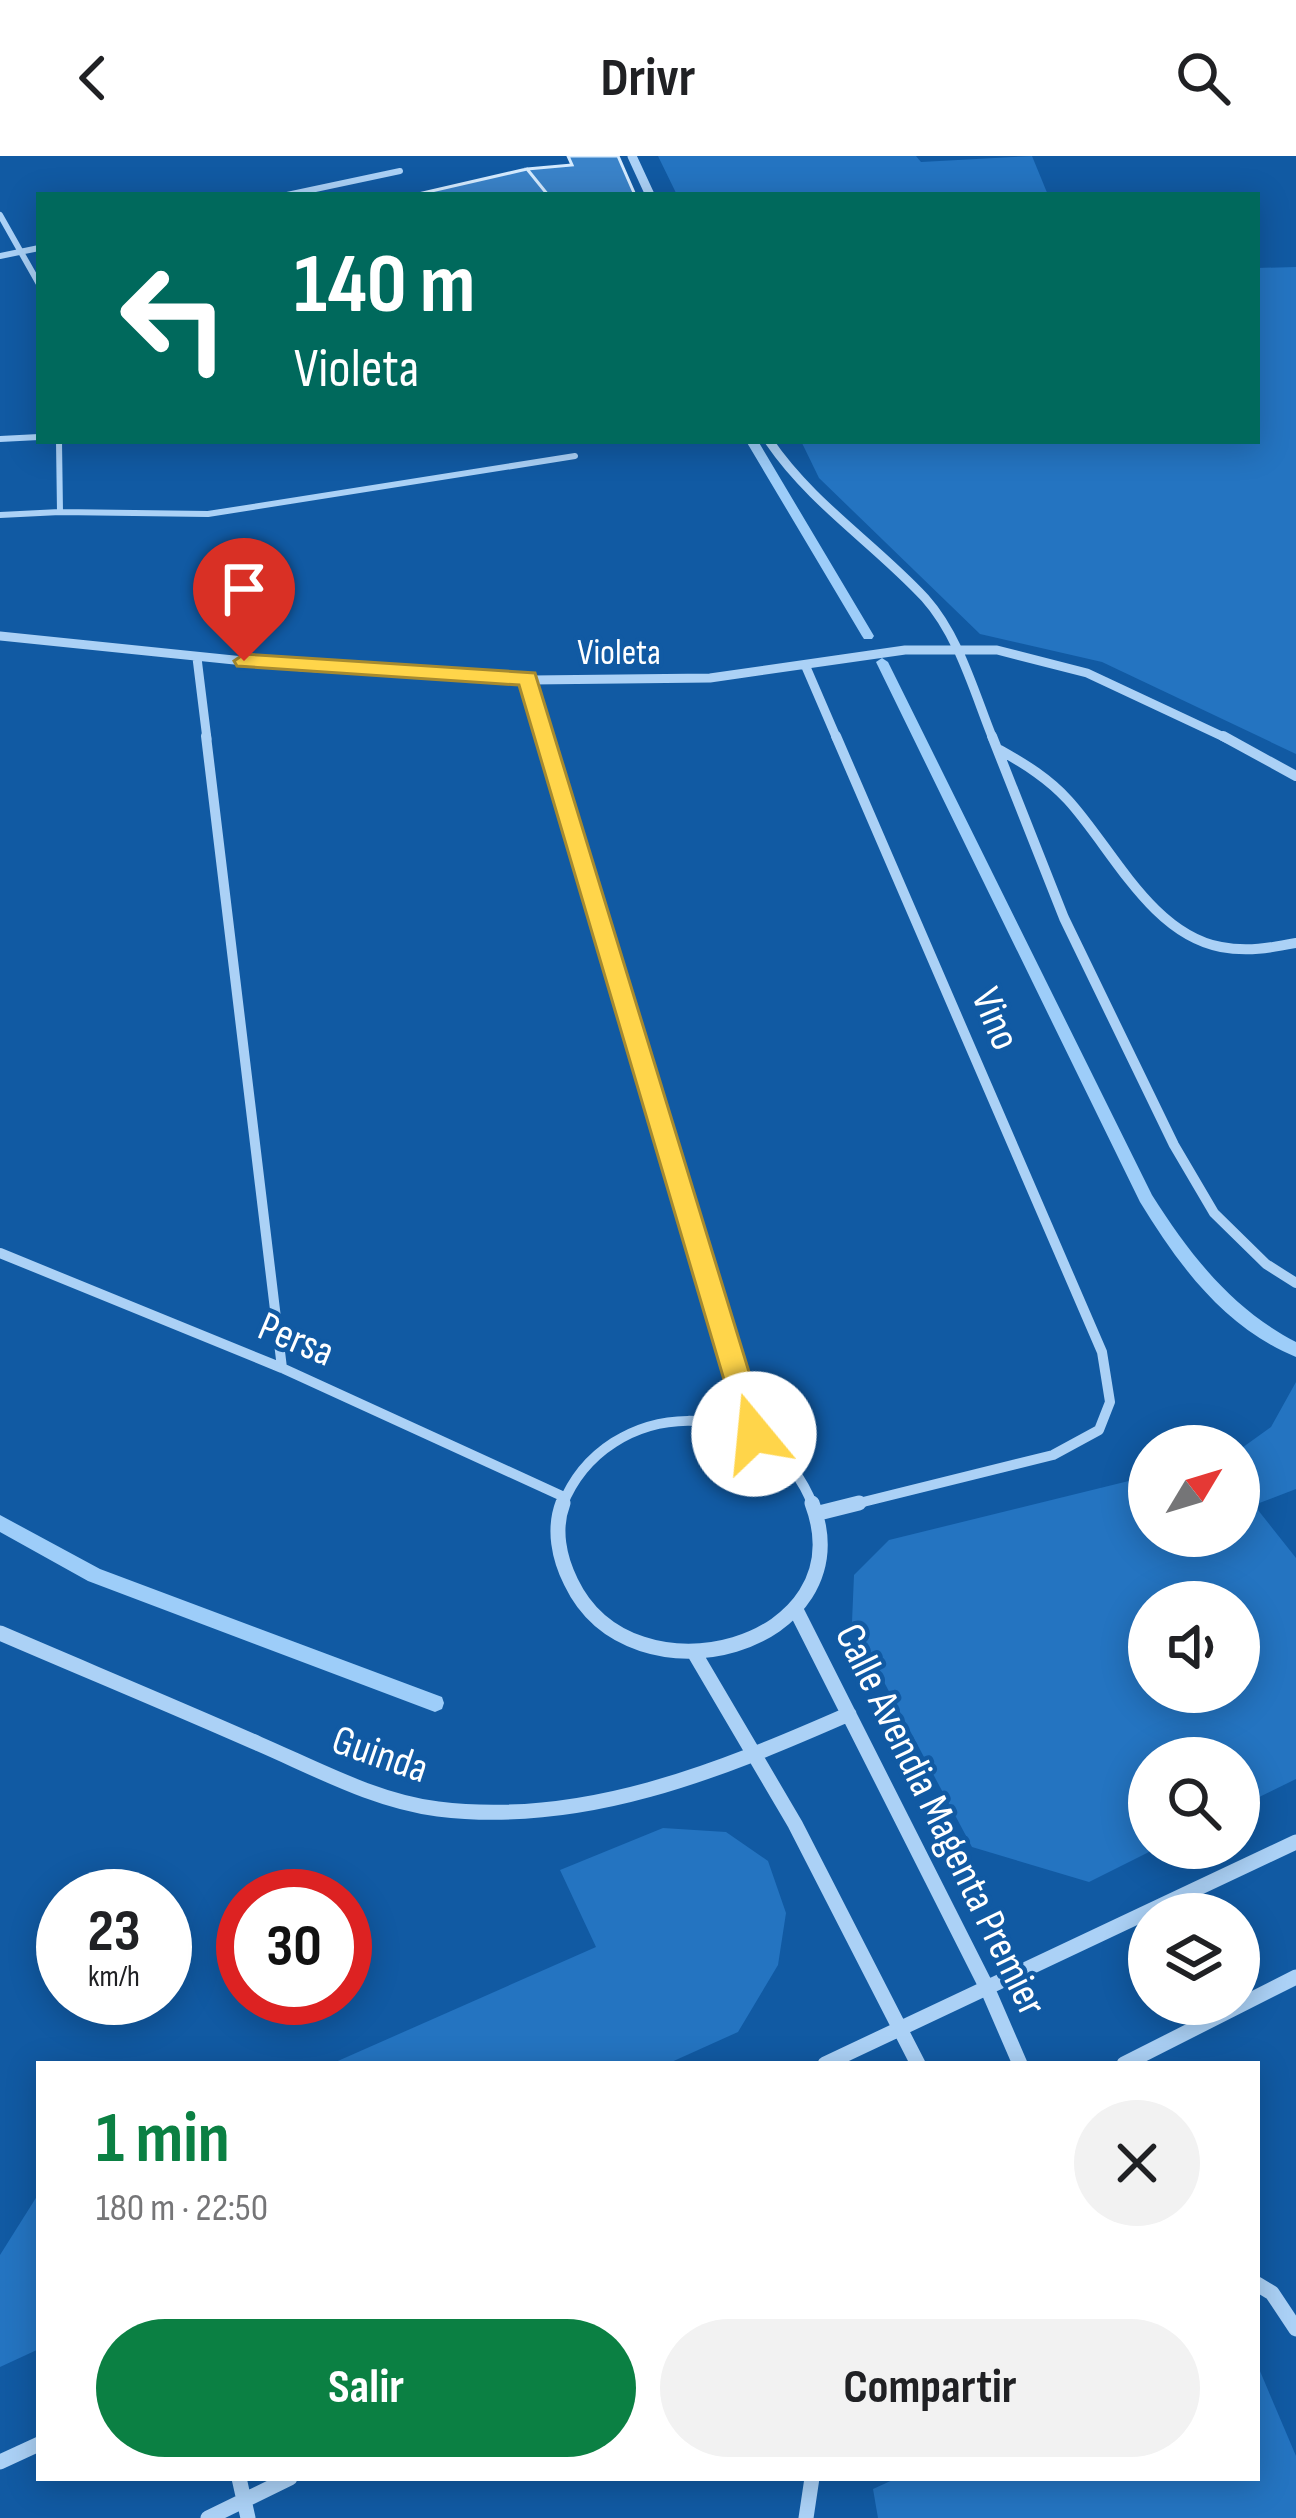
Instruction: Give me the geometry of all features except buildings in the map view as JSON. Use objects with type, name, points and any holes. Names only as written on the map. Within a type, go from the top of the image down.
[{"type":"street","points":[[632,156],[649,192]]},
{"type":"street","points":[[771,444],[798,483],[927,600],[956,646],[1064,917],[1174,1145],[1214,1214],[1265,1264],[1296,1283]]},
{"type":"street","name":"Violeta","points":[[0,636],[197,658],[528,678],[700,680],[806,667],[892,649],[956,646],[1042,660],[1138,690],[1296,776]]},
{"type":"street","points":[[197,658],[282,1368]]},
{"type":"street","name":"Vino","points":[[806,667],[1102,1352],[1111,1402],[1099,1430],[1053,1455],[819,1513]]},
{"type":"street","points":[[528,678],[754,1434]]},
{"type":"street","points":[[999,749],[1030,766],[1068,799],[1133,887],[1179,931],[1224,951],[1296,944]]},
{"type":"street","name":"Persa","points":[[0,1253],[282,1368],[562,1496]]},
{"type":"street","points":[[704,1418],[754,1434],[796,1468],[819,1513],[819,1563],[795,1608],[752,1641],[695,1654],[638,1644],[590,1614],[573,1594],[559,1557],[556,1521],[562,1496],[594,1451],[644,1424],[704,1418]]},
{"type":"street","name":"Calle Avendia Magenta Premier","points":[[795,1608],[988,1990],[1019,2061]]},
{"type":"street","name":"Guinda","points":[[0,1633],[370,1792],[437,1809],[544,1810],[618,1800],[758,1755],[849,1714]]},
{"type":"street","points":[[695,1654],[758,1755],[916,2061]]},
{"type":"street","points":[[831,2061],[1296,1842]]},
{"type":"street","points":[[1130,2061],[1296,1978]]},
{"type":"street","points":[[1260,2286],[1272,2293],[1296,2330]]},
{"type":"street","points":[[0,2462],[36,2445]]},
{"type":"street","points":[[208,2518],[246,2509],[286,2481]]},
{"type":"street","points":[[806,2518],[812,2481]]},
{"type":"lane","points":[[301,192],[400,171]]},
{"type":"lane","points":[[0,215],[36,279]]},
{"type":"lane","points":[[0,256],[36,249]]},
{"type":"lane","points":[[0,440],[36,436]]},
{"type":"lane","points":[[59,444],[60,512]]},
{"type":"lane","points":[[0,514],[208,514],[575,456]]},
{"type":"shaded area","points":[[658,156],[916,156],[921,162],[1032,156],[1047,192],[676,192]]},
{"type":"shaded area","points":[[1296,267],[1296,754],[1102,662],[980,634],[819,478],[802,444],[1260,444],[1260,268]]},
{"type":"shaded area","points":[[1296,1382],[1296,1489],[1260,1503],[1260,1435],[1271,1427]]},
{"type":"shaded area","points":[[1128,1481],[1128,1557],[1260,1557],[1260,1513],[1296,1558],[1296,1779],[1260,1797],[1260,1737],[1128,1737],[1128,1862],[1089,1882],[972,1847],[852,1622],[854,1575],[889,1540]]},
{"type":"shaded area","points":[[663,1828],[726,1832],[768,1861],[786,1913],[778,1965],[738,2032],[674,2061],[338,2061],[596,1947],[560,1870]]},
{"type":"shaded area","points":[[36,2198],[36,2350],[0,2367],[0,2255]]},
{"type":"shaded area","points":[[1260,2371],[1296,2456],[1296,2518],[878,2518],[873,2489],[890,2481],[1260,2481]]},
{"type":"waterway","points":[[754,444],[868,636]]},
{"type":"waterway","points":[[882,662],[1146,1198],[1209,1286],[1249,1322],[1296,1350]]},
{"type":"waterway","points":[[0,1523],[94,1575],[435,1703]]},
{"type":"route","points":[[244,661],[528,678],[754,1434]]}]
